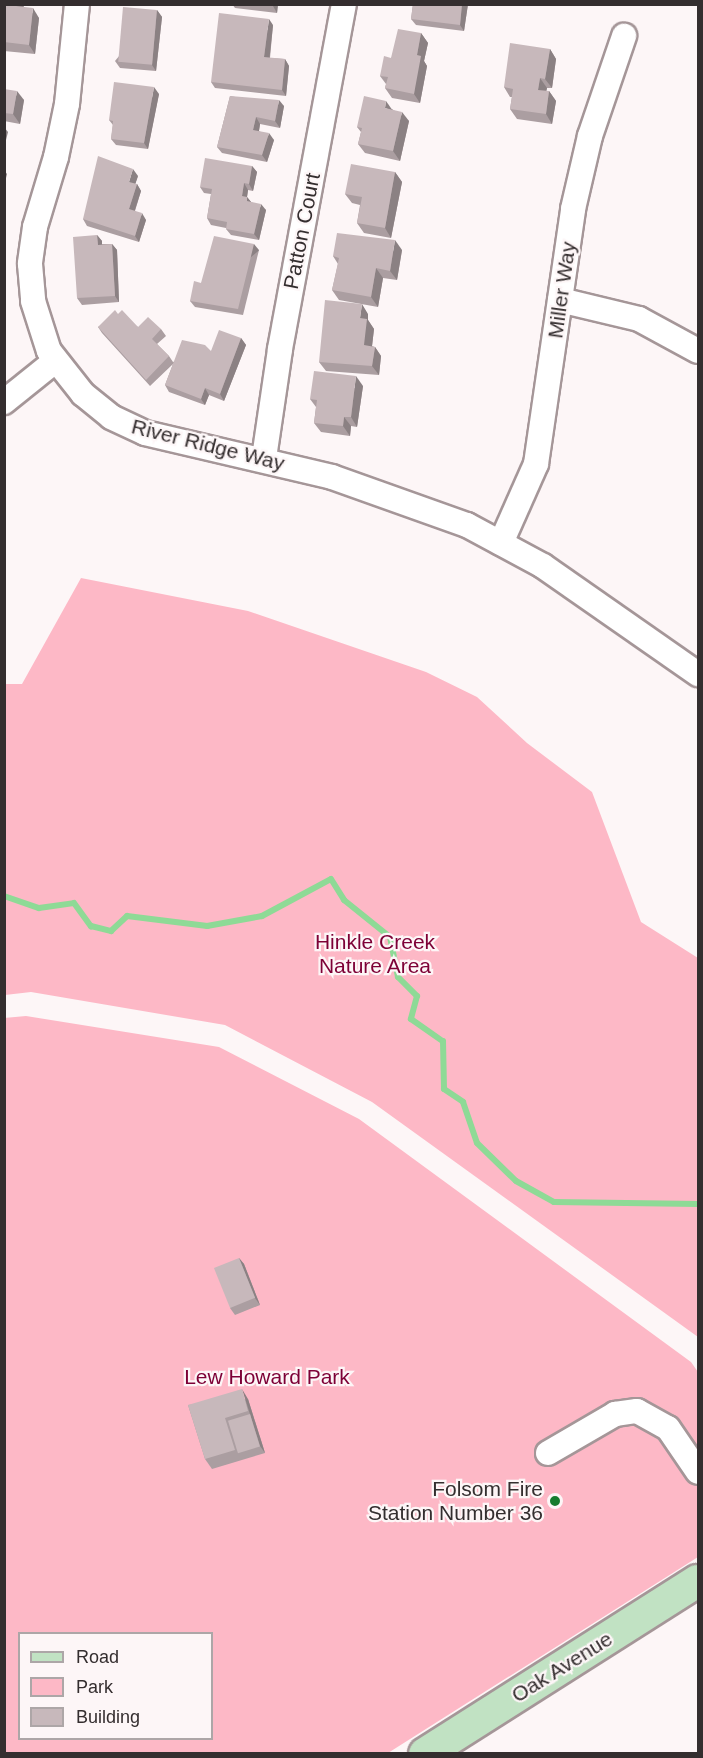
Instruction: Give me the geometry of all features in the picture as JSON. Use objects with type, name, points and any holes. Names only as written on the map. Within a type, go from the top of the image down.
[{"type":"main road","name":"Oak Avenue","points":[[425,1754],[699,1581]]},
{"type":"street","name":"River Ridge Way","points":[[77,4],[67,104],[56,157],[35,227],[30,264],[37,319],[55,361],[83,394],[128,426],[161,438],[264,458],[401,498],[501,543],[591,597],[660,650],[699,674]]},
{"type":"street","name":"Patton Court","points":[[264,458],[280,350],[344,4]]},
{"type":"street","name":"Miller Way","points":[[501,543],[536,464],[573,209],[590,136],[624,36]]},
{"type":"street","points":[[560,300],[639,319],[699,351]]},
{"type":"street","points":[[4,402],[55,361]]},
{"type":"street","points":[[548,1453],[615,1414],[637,1411],[668,1428],[699,1472]]},
{"type":"green space","name":"Hinkle Creek Nature Area","points":[[81,578],[248,611],[426,672],[477,697],[527,743],[592,792],[641,922],[698,958],[698,1337],[372,1102],[225,1025],[31,992],[5,995],[5,684],[22,684]]},
{"type":"green space","name":"Lew Howard Park","points":[[26,1016],[219,1047],[359,1119],[691,1362],[698,1372],[698,1557],[388,1753],[5,1753],[4,1018]]},
{"type":"building","points":[[4,4],[33,8],[29,45],[4,42]]},
{"type":"building","points":[[413,4],[462,4],[460,25],[411,19]]},
{"type":"building","points":[[123,7],[157,10],[152,65],[118,62]]},
{"type":"building","points":[[219,13],[269,19],[264,57],[285,59],[282,90],[211,82]]},
{"type":"building","points":[[398,29],[421,33],[417,55],[421,56],[414,94],[385,88],[388,77],[380,76],[384,56],[391,58]]},
{"type":"building","points":[[510,43],[550,49],[545,79],[540,78],[538,90],[549,91],[546,114],[510,109],[513,89],[504,87]]},
{"type":"building","points":[[114,82],[154,87],[144,143],[111,139],[113,121],[109,120]]},
{"type":"building","points":[[4,89],[17,91],[13,114],[4,113]]},
{"type":"building","points":[[230,96],[279,100],[275,121],[256,117],[253,130],[269,133],[262,155],[217,147]]},
{"type":"building","points":[[364,96],[386,101],[385,108],[402,112],[393,151],[358,144],[362,128],[357,127]]},
{"type":"building","points":[[98,156],[133,169],[129,182],[137,184],[129,209],[142,213],[135,236],[83,219]]},
{"type":"building","points":[[205,158],[252,166],[249,184],[244,183],[242,196],[247,197],[247,201],[261,204],[254,234],[226,229],[227,222],[207,218],[212,189],[200,187]]},
{"type":"building","points":[[351,164],[395,172],[385,228],[357,223],[362,197],[345,194]]},
{"type":"building","points":[[337,233],[395,240],[390,271],[376,268],[371,297],[332,290],[339,258],[333,256]]},
{"type":"building","points":[[97,235],[98,245],[112,244],[115,296],[77,298],[73,237]]},
{"type":"building","points":[[214,236],[254,244],[238,309],[190,301],[194,281],[201,283]]},
{"type":"building","points":[[325,300],[362,304],[360,318],[367,319],[364,345],[375,347],[372,366],[319,362]]},
{"type":"building","points":[[115,310],[118,314],[122,310],[138,327],[148,317],[161,329],[152,339],[169,356],[146,380],[98,327]]},
{"type":"building","points":[[219,330],[241,338],[220,394],[205,388],[201,399],[165,385],[182,340],[205,345],[211,351]]},
{"type":"building","points":[[314,371],[356,376],[351,417],[344,417],[343,426],[314,423],[317,400],[310,399]]},
{"type":"building","points":[[239,1258],[255,1298],[230,1308],[214,1268]]},
{"type":"building","points":[[242,1389],[248,1411],[225,1418],[235,1450],[205,1459],[188,1405]]},
{"type":"building","points":[[250,1414],[260,1447],[238,1453],[228,1421]]},
{"type":"waterway","points":[[4,896],[39,908],[74,903],[91,926],[111,931],[127,916],[207,926],[262,916],[331,879],[344,900],[390,937],[398,977],[417,996],[411,1019],[443,1041],[444,1089],[463,1102],[477,1143],[516,1181],[554,1202],[698,1204]]},
{"type":"place","name":"Folsom Fire Station Number 36","points":[[555,1501]]}]
